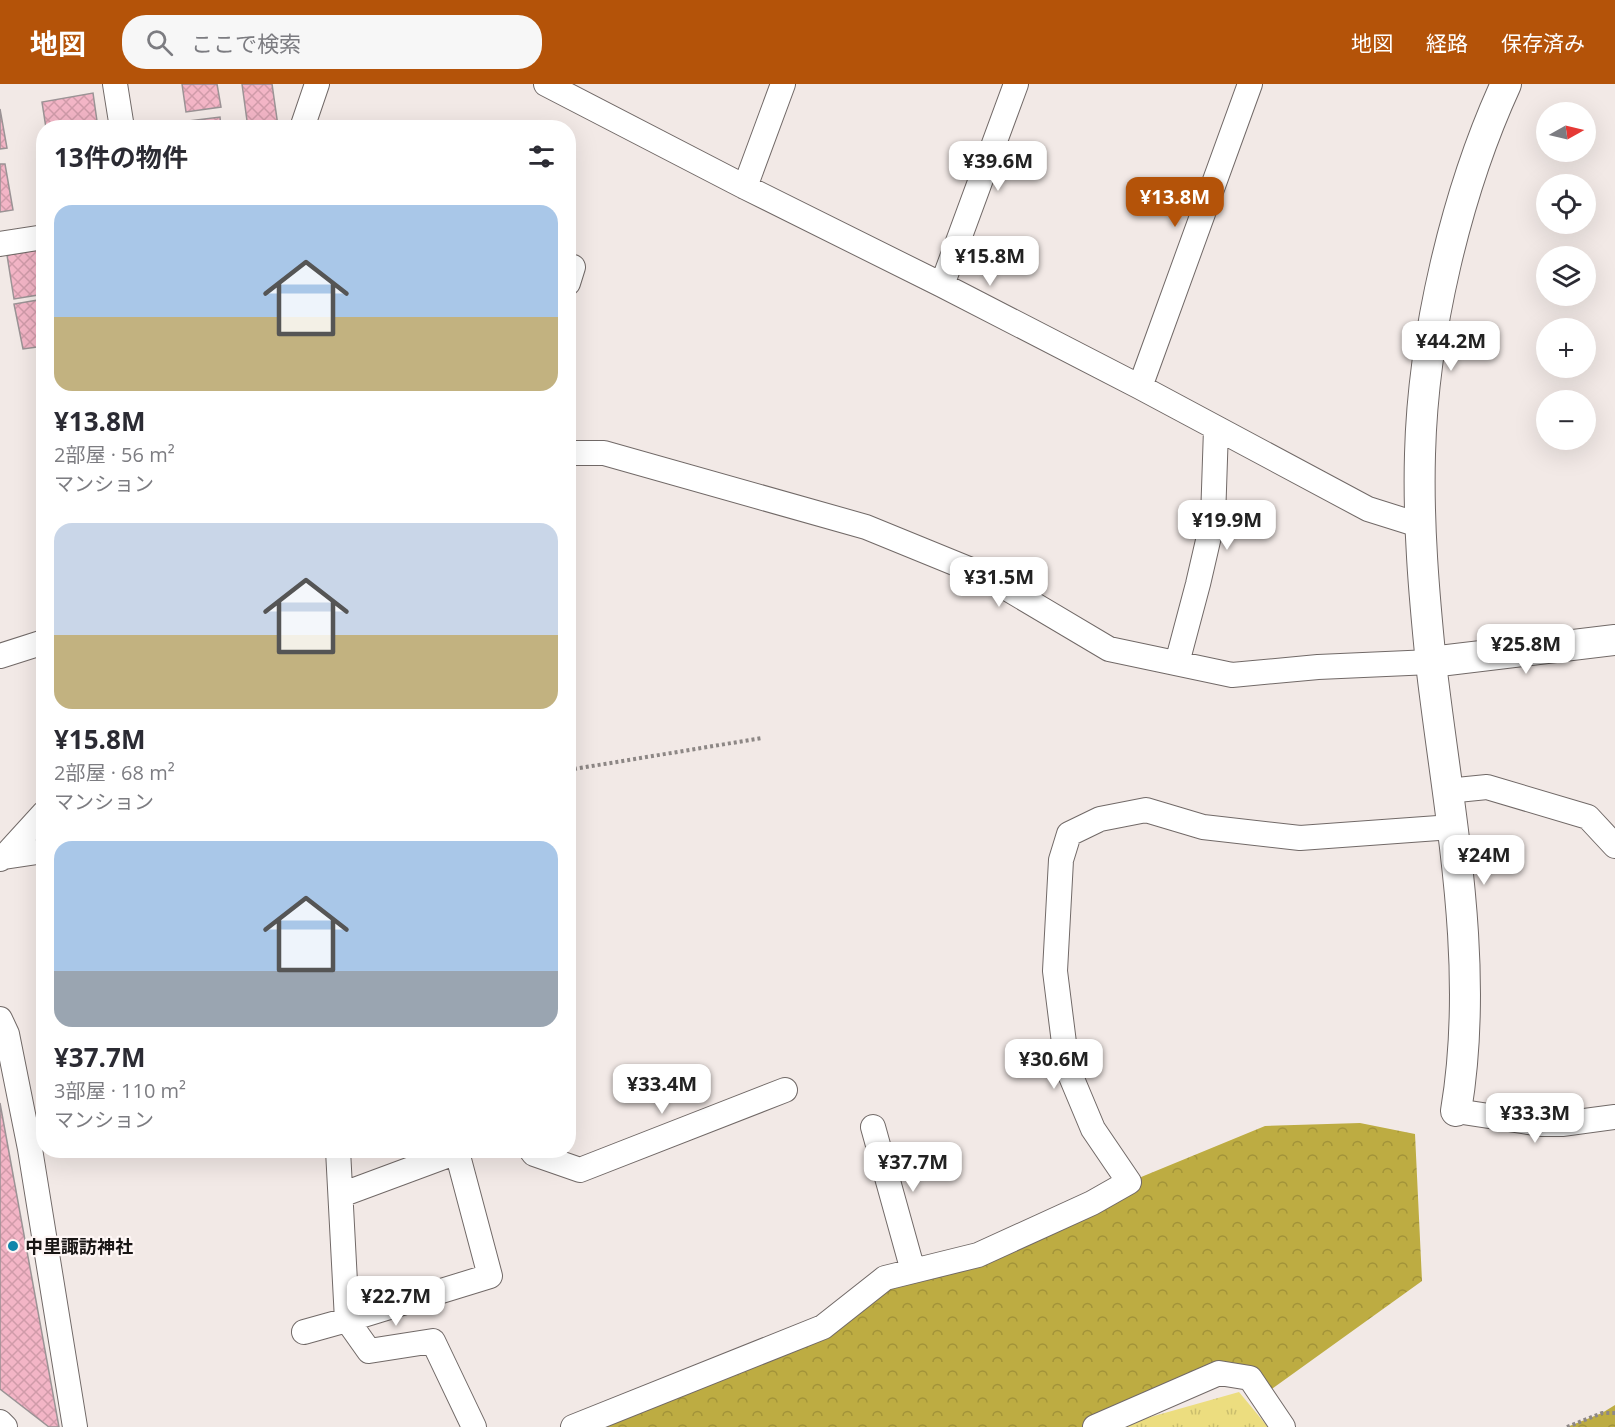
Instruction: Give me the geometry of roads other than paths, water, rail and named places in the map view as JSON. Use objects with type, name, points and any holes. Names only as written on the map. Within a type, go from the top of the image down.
[{"type":"street","points":[[115,84],[121,120]]},
{"type":"street","points":[[305,120],[317,84]]},
{"type":"street","points":[[547,84],[745,188],[942,285],[1140,387],[1368,509],[1419,525]]},
{"type":"street","points":[[745,188],[783,84]]},
{"type":"street","points":[[942,285],[1016,84]]},
{"type":"street","points":[[1140,387],[1250,84]]},
{"type":"street","points":[[1506,84],[1490,119],[1452,235],[1426,377],[1420,452],[1419,525],[1431,662],[1461,895],[1464,970],[1463,1038],[1456,1111],[1541,1124],[1562,1124],[1615,1117]]},
{"type":"street","points":[[0,244],[36,238]]},
{"type":"street","points":[[1177,663],[1213,519],[1216,429]]},
{"type":"street","points":[[576,453],[604,453],[866,527],[986,576],[1109,650],[1232,675],[1431,662],[1615,640]]},
{"type":"street","points":[[0,656],[36,645]]},
{"type":"street","points":[[1447,790],[1487,787],[1588,817],[1615,846]]},
{"type":"street","points":[[573,1427],[824,1327],[885,1278],[978,1255],[1092,1203],[1130,1182],[1093,1129],[1067,1067],[1055,970],[1061,860],[1069,834],[1100,819],[1146,810],[1203,827],[1299,838],[1452,827]]},
{"type":"street","points":[[2,858],[36,822]]},
{"type":"street","points":[[2,858],[36,852]]},
{"type":"street","points":[[0,1019],[7,1034],[30,1149],[75,1427]]},
{"type":"street","points":[[546,1158],[580,1170],[785,1090]]},
{"type":"street","points":[[873,1127],[913,1271]]},
{"type":"street","points":[[339,1158],[347,1320],[369,1352],[433,1341],[474,1427]]},
{"type":"street","points":[[341,1195],[440,1158]]},
{"type":"street","points":[[304,1332],[490,1275],[461,1158]]},
{"type":"street","points":[[1095,1427],[1219,1373],[1250,1378],[1283,1427]]},
{"type":"street","points":[[0,1422],[5,1427]]},
{"type":"place","name":"中里諏訪神社","points":[[13,1246]]}]
